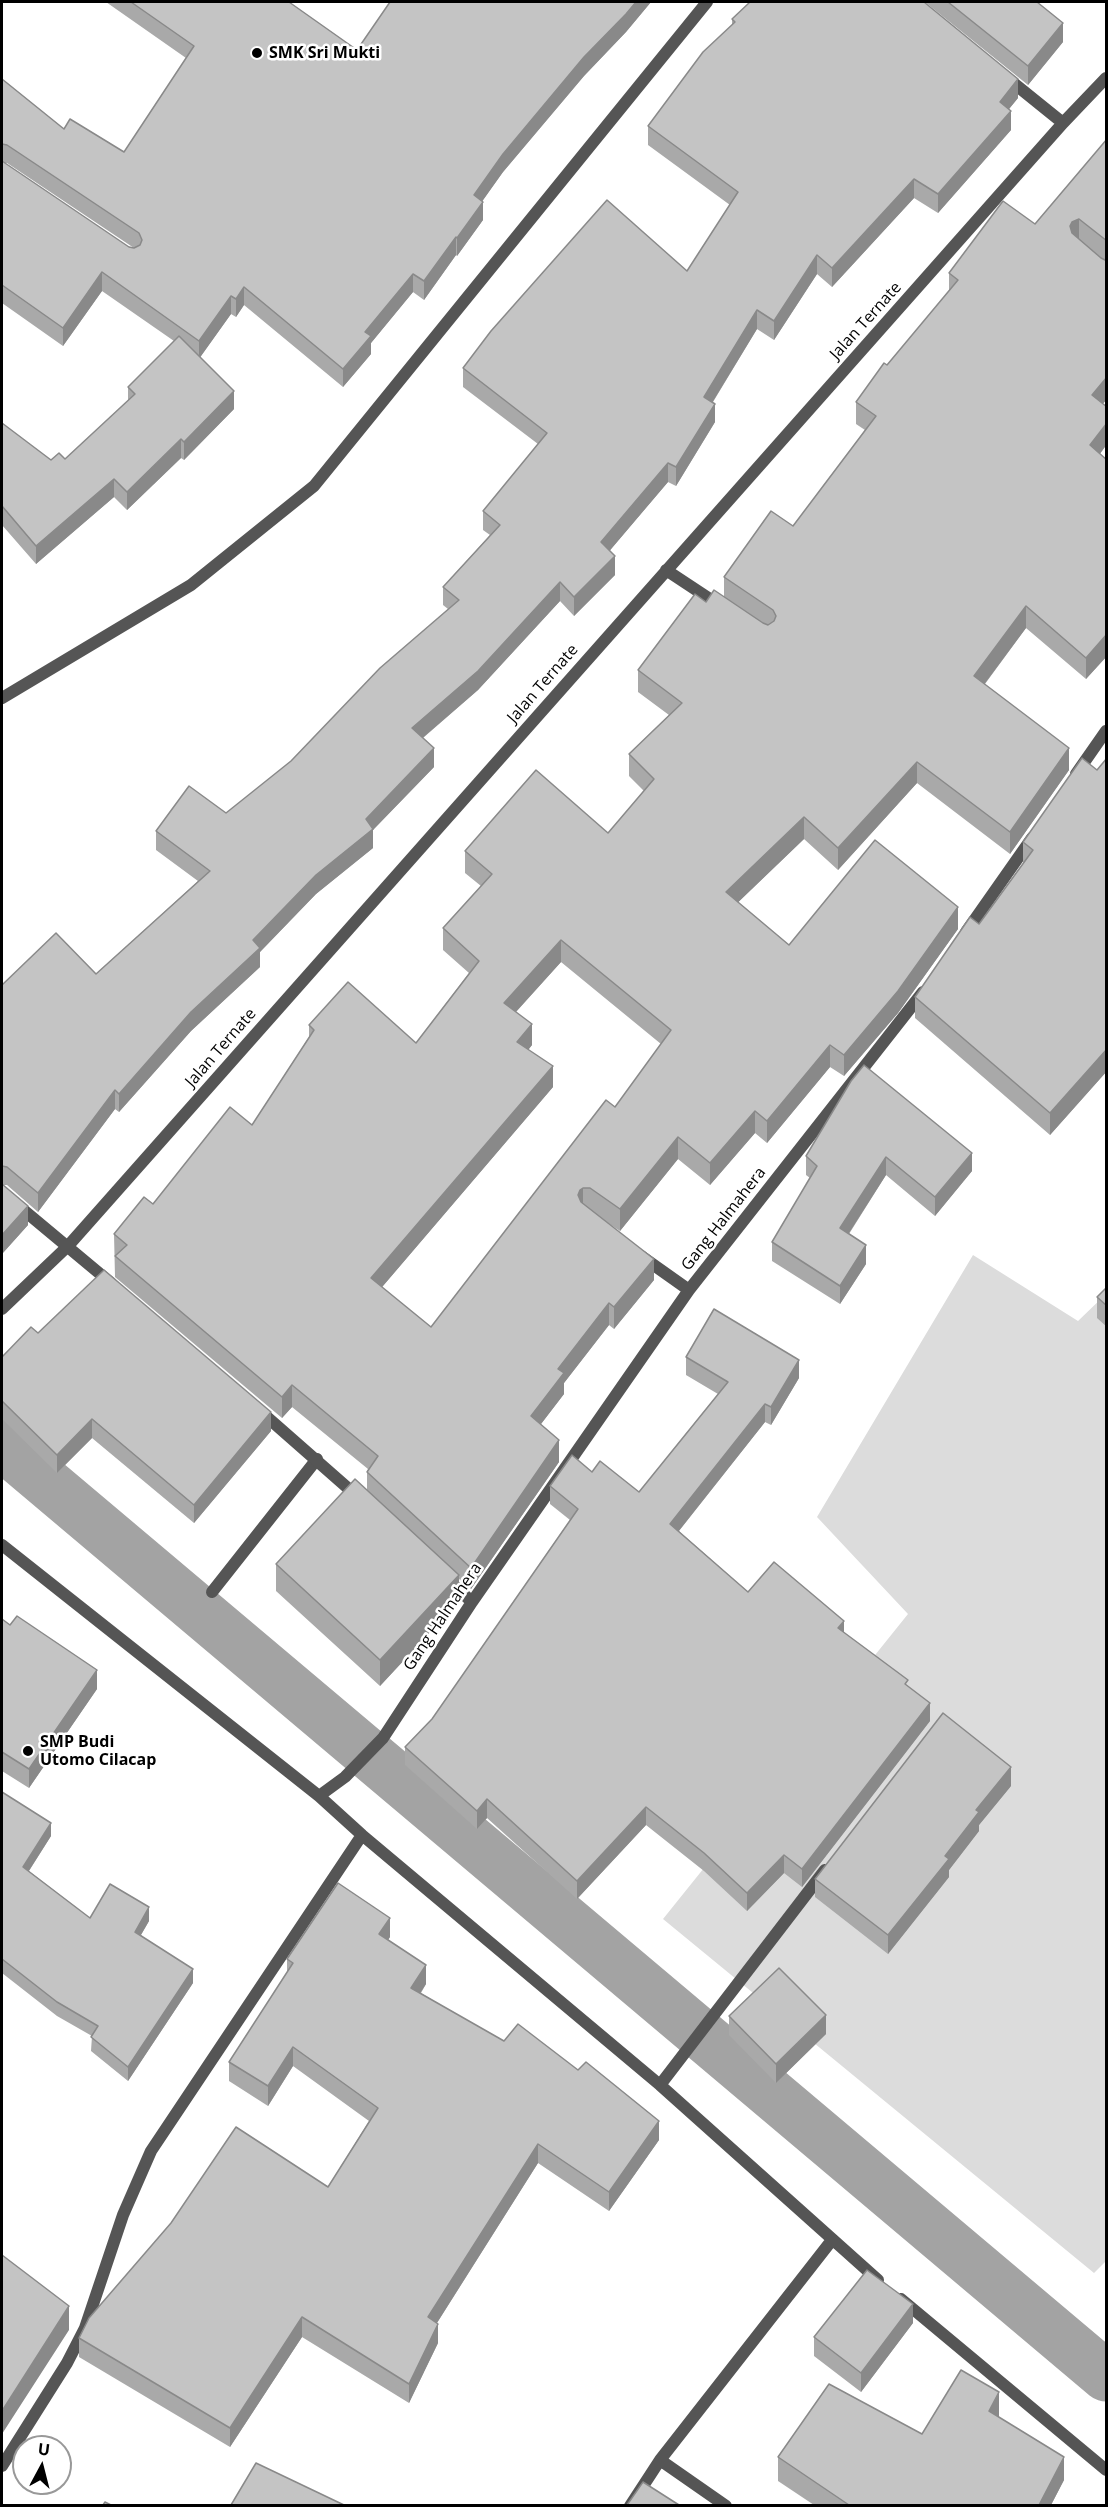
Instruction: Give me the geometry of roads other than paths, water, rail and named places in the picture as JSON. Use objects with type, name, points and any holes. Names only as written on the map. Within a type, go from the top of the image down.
[{"type":"street","points":[[2,698],[191,585],[314,486],[707,2]]},
{"type":"street","points":[[992,66],[1063,123]]},
{"type":"street","name":"Jalan Ternate","points":[[2,1309],[69,1246],[1063,123],[1107,78]]},
{"type":"street","points":[[666,570],[731,613]]},
{"type":"street","points":[[1066,789],[1107,731]]},
{"type":"street","points":[[959,941],[1039,827]]},
{"type":"street","name":"Gang Halmahera","points":[[319,1796],[345,1777],[383,1738],[472,1602],[689,1290],[905,1018],[932,980]]},
{"type":"street","points":[[2,1192],[122,1292]]},
{"type":"street","points":[[633,1250],[689,1290]]},
{"type":"street","points":[[246,1398],[369,1507]]},
{"type":"street","points":[[212,1592],[317,1459]]},
{"type":"street","points":[[2,1545],[319,1796],[362,1835],[660,2085],[891,2291],[1107,2470]]},
{"type":"street","points":[[438,1570],[472,1602]]},
{"type":"street","points":[[2,2466],[67,2363],[85,2328],[123,2215],[151,2151],[362,1835]]},
{"type":"street","points":[[660,2085],[830,1863]]},
{"type":"street","points":[[630,2505],[660,2460],[832,2240]]},
{"type":"street","points":[[660,2460],[726,2505]]},
{"type":"waterway","points":[[2,1445],[1106,2376]]},
{"type":"place","name":"SMK Sri Mukti","points":[[257,53]]},
{"type":"place","name":"SMP Budi Utomo Cilacap","points":[[28,1751]]}]
